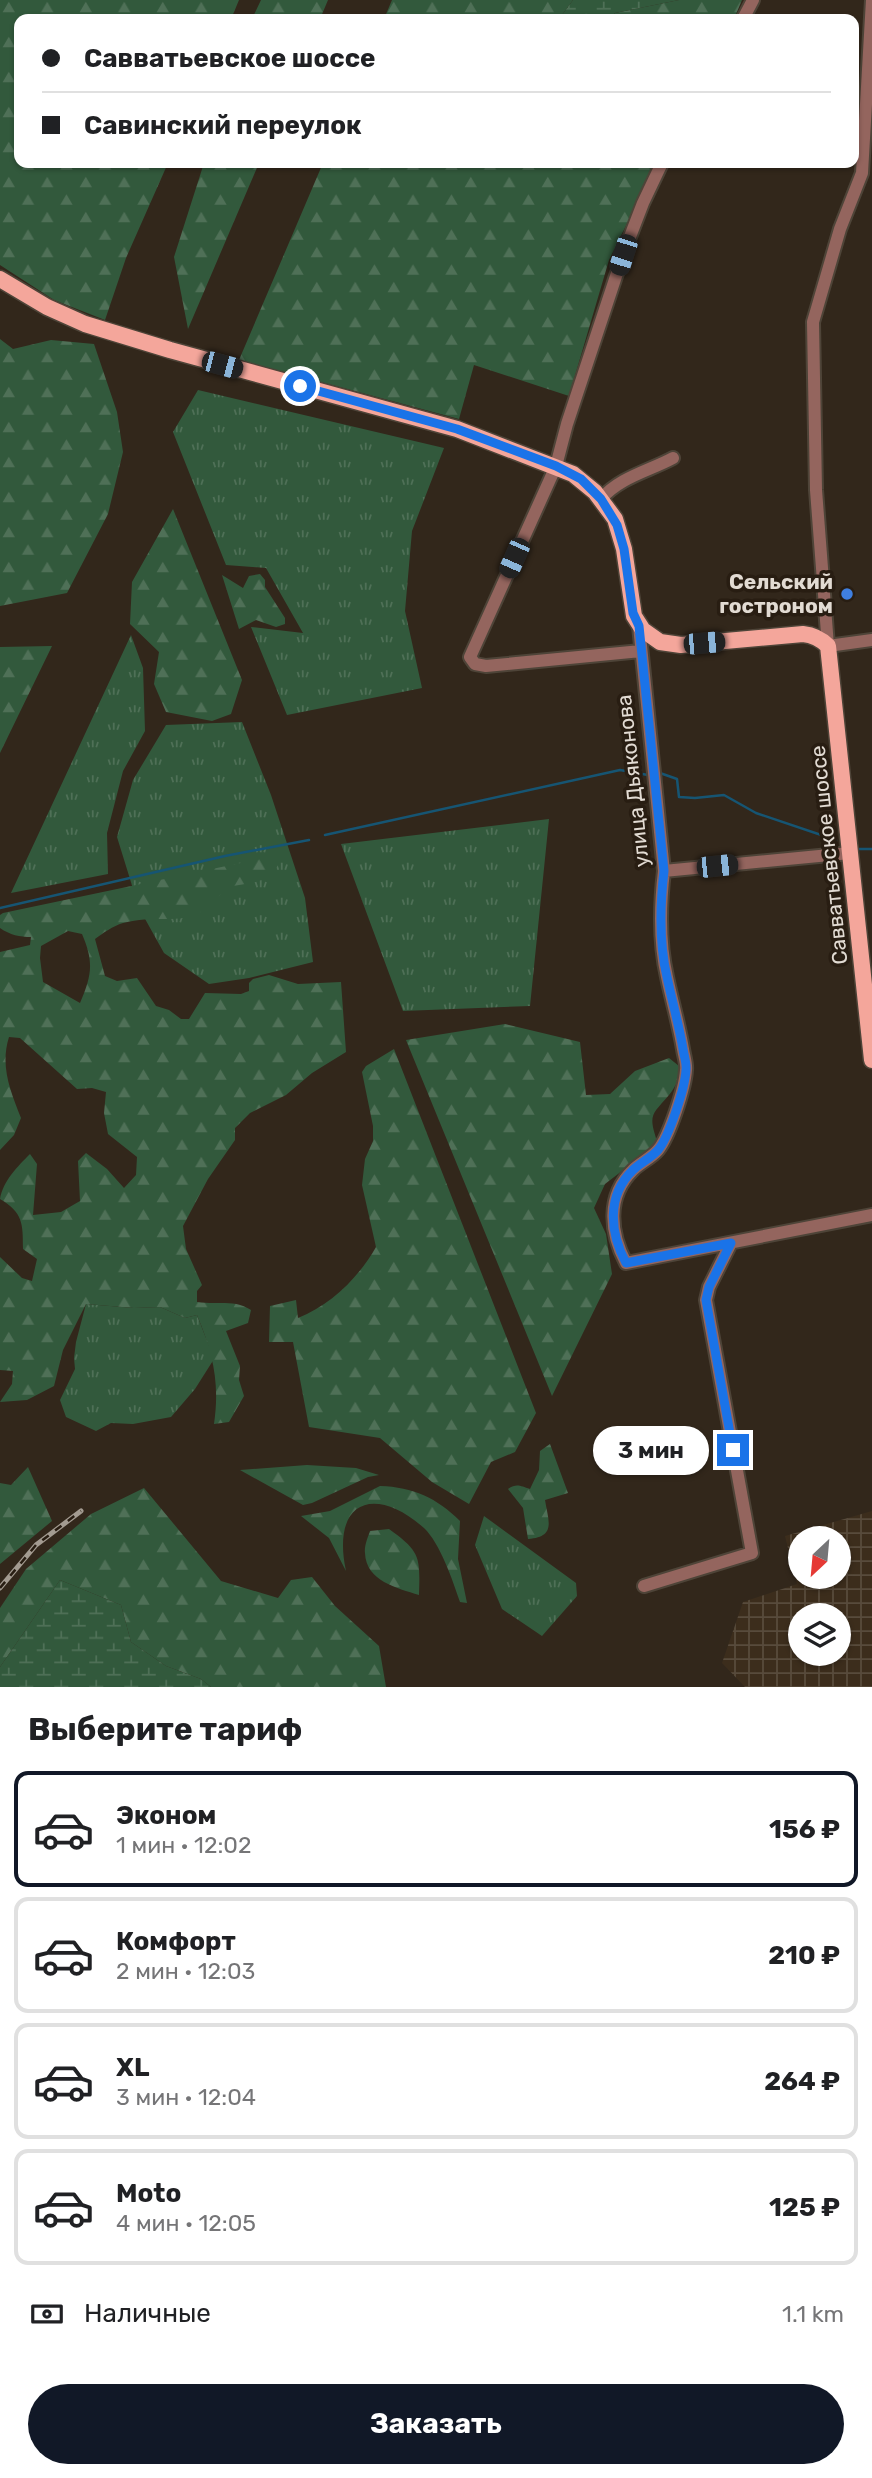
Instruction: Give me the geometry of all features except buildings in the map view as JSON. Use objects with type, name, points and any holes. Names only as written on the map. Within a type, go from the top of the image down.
[{"type":"main road","name":"улица Дьяконова","points":[[0,279],[56,312],[114,334],[457,429],[556,466],[581,479],[612,514],[622,537],[633,613],[639,626]]},
{"type":"main road","points":[[639,626],[651,637],[670,645],[803,634],[817,638],[828,646]]},
{"type":"main road","name":"Савватьевское шоссе","points":[[828,646],[872,1060]]},
{"type":"street","points":[[872,0],[862,173],[839,229],[813,322],[816,490],[828,646],[872,640]]},
{"type":"street","points":[[640,651],[483,666],[471,660],[472,651],[556,466],[566,425],[623,255],[643,203],[660,168]]},
{"type":"street","points":[[601,499],[619,482],[673,458]]},
{"type":"street","name":"улица Дьяконова","points":[[639,626],[664,871],[660,904],[666,974],[677,1016],[686,1070],[673,1119],[662,1144],[656,1153],[633,1170],[621,1184],[612,1213],[616,1237],[626,1263],[731,1243]]},
{"type":"street","points":[[664,871],[850,853]]},
{"type":"street","points":[[644,1586],[752,1553],[706,1300],[709,1287],[731,1243],[872,1215]]},
{"type":"shaded area","points":[[872,1511],[872,1687],[745,1687],[722,1663],[743,1602],[788,1587],[851,1589],[851,1526],[820,1526]]},
{"type":"green space","points":[[0,0],[239,0],[233,14],[14,14],[14,168],[166,168],[126,258],[105,320],[54,300],[0,265]]},
{"type":"green space","points":[[261,0],[328,0],[322,14],[254,14]]},
{"type":"green space","points":[[392,0],[573,0],[563,14],[386,14]]},
{"type":"green space","points":[[573,0],[679,0],[614,14],[563,14]]},
{"type":"green space","points":[[679,0],[742,0],[736,14],[615,13]]},
{"type":"green space","points":[[202,168],[257,168],[188,329],[174,257]]},
{"type":"green space","points":[[321,168],[655,168],[609,260],[569,396],[474,365],[459,419],[239,360]]},
{"type":"green space","points":[[0,339],[13,349],[51,340],[94,344],[117,412],[123,452],[108,514],[67,593],[0,606]]},
{"type":"green space","points":[[198,390],[444,448],[412,531],[405,611],[422,688],[287,715],[251,627],[303,633],[266,568],[226,565],[173,432]]},
{"type":"green space","points":[[173,509],[242,680],[231,714],[212,721],[166,712],[154,684],[159,652],[130,624],[132,582]]},
{"type":"green space","points":[[260,574],[285,618],[285,624],[276,627],[256,620],[239,629],[222,575],[243,588],[249,576]]},
{"type":"green space","points":[[131,635],[143,668],[145,731],[123,771],[107,833],[108,874],[11,893]]},
{"type":"green space","points":[[52,646],[0,753],[0,647]]},
{"type":"green space","points":[[242,722],[271,795],[305,898],[313,962],[249,978],[209,984],[164,953],[139,908],[117,837],[133,780],[166,725]]},
{"type":"green space","points":[[549,819],[530,1006],[403,1011],[341,844]]},
{"type":"green space","points":[[283,854],[279,864],[268,876],[254,882],[226,887],[214,902],[191,916],[123,923],[101,934],[95,939],[105,976],[117,981],[137,978],[156,1006],[169,1010],[181,1019],[189,1019],[205,993],[241,994],[249,991],[249,983],[253,979],[269,975],[298,984],[341,982],[346,1052],[312,1073],[286,1095],[250,1113],[235,1128],[235,1140],[208,1179],[183,1226],[186,1249],[202,1285],[197,1291],[197,1302],[232,1303],[251,1310],[248,1323],[226,1331],[240,1366],[239,1380],[244,1396],[229,1422],[214,1424],[214,1368],[197,1315],[185,1318],[160,1307],[86,1304],[63,1350],[54,1386],[27,1400],[0,1402],[12,1384],[13,1371],[0,1370],[0,1257],[22,1278],[32,1281],[37,1259],[23,1249],[20,1220],[13,1209],[0,1199],[8,1180],[30,1154],[37,1164],[33,1215],[61,1212],[80,1201],[78,1161],[86,1153],[107,1169],[124,1188],[136,1175],[137,1157],[108,1134],[104,1113],[106,1092],[92,1088],[77,1089],[20,1038],[9,1037],[6,1068],[21,1118],[14,1135],[0,1150],[0,952],[30,945],[31,937],[15,935],[0,928],[0,915]],"holes":[[[68,931],[82,934],[90,968],[80,1003],[43,982],[40,958],[41,946]]]},
{"type":"green space","points":[[505,1024],[580,1042],[586,1095],[610,1094],[635,1071],[669,1058],[684,1070],[653,1115],[657,1141],[605,1184],[594,1208],[606,1234],[612,1274],[552,1396],[406,1040]]},
{"type":"green space","points":[[394,1049],[536,1413],[515,1452],[491,1462],[469,1504],[432,1482],[380,1438],[309,1427],[293,1342],[269,1342],[270,1306],[296,1300],[298,1318],[322,1306],[343,1289],[376,1247],[362,1185],[365,1159],[373,1141],[373,1126],[362,1072],[366,1066]]},
{"type":"green space","points":[[86,1304],[160,1307],[185,1318],[197,1315],[214,1359],[195,1389],[171,1417],[133,1424],[111,1423],[96,1431],[66,1417],[60,1400],[75,1369],[76,1342]]},
{"type":"green space","points":[[550,1444],[568,1493],[545,1500],[549,1521],[547,1531],[537,1538],[528,1539],[523,1508],[508,1489],[521,1486],[530,1489],[539,1470],[540,1451]]},
{"type":"green space","points":[[307,1465],[356,1468],[379,1475],[368,1477],[303,1505],[240,1470]]},
{"type":"green space","points":[[28,1467],[52,1521],[0,1564],[0,1483],[11,1485]]},
{"type":"green space","points":[[380,1486],[424,1495],[460,1521],[458,1559],[467,1603],[460,1602],[445,1563],[430,1535],[406,1514],[389,1506],[373,1504],[361,1507],[351,1515],[345,1529],[343,1547],[346,1571],[329,1538],[301,1516],[330,1511]]},
{"type":"green space","points":[[144,1488],[221,1581],[278,1598],[291,1580],[312,1577],[335,1606],[379,1646],[386,1687],[211,1687],[201,1679],[166,1666],[131,1642],[121,1605],[60,1580],[0,1667],[0,1608],[26,1569],[91,1514]]},
{"type":"green space","points":[[484,1516],[576,1583],[577,1596],[542,1636],[502,1609],[475,1545]]},
{"type":"green space","points":[[389,1529],[413,1550],[416,1556],[419,1595],[384,1582],[367,1563],[365,1547],[370,1531]]},
{"type":"green space","points":[[60,1580],[121,1605],[131,1642],[166,1666],[201,1679],[211,1687],[0,1687],[0,1667]]},
{"type":"waterway","points":[[325,835],[620,770],[648,775]]},
{"type":"waterway","points":[[660,773],[677,779],[679,797],[724,795],[756,813],[836,840]]},
{"type":"waterway","points":[[0,908],[225,856],[309,840]]},
{"type":"waterway","points":[[856,849],[872,849]]},
{"type":"railway","points":[[0,1588],[36,1545],[81,1511]]},
{"type":"place","name":"Сельский гостроном","points":[[847,594]]},
{"type":"route","points":[[300,386],[457,429],[556,466],[581,479],[595,492],[612,514],[622,537],[633,613],[639,626],[664,871],[660,904],[666,974],[677,1016],[686,1070],[673,1119],[662,1144],[656,1153],[633,1170],[621,1184],[612,1213],[616,1237],[626,1263],[731,1243],[709,1287],[706,1300],[733,1450]]}]
